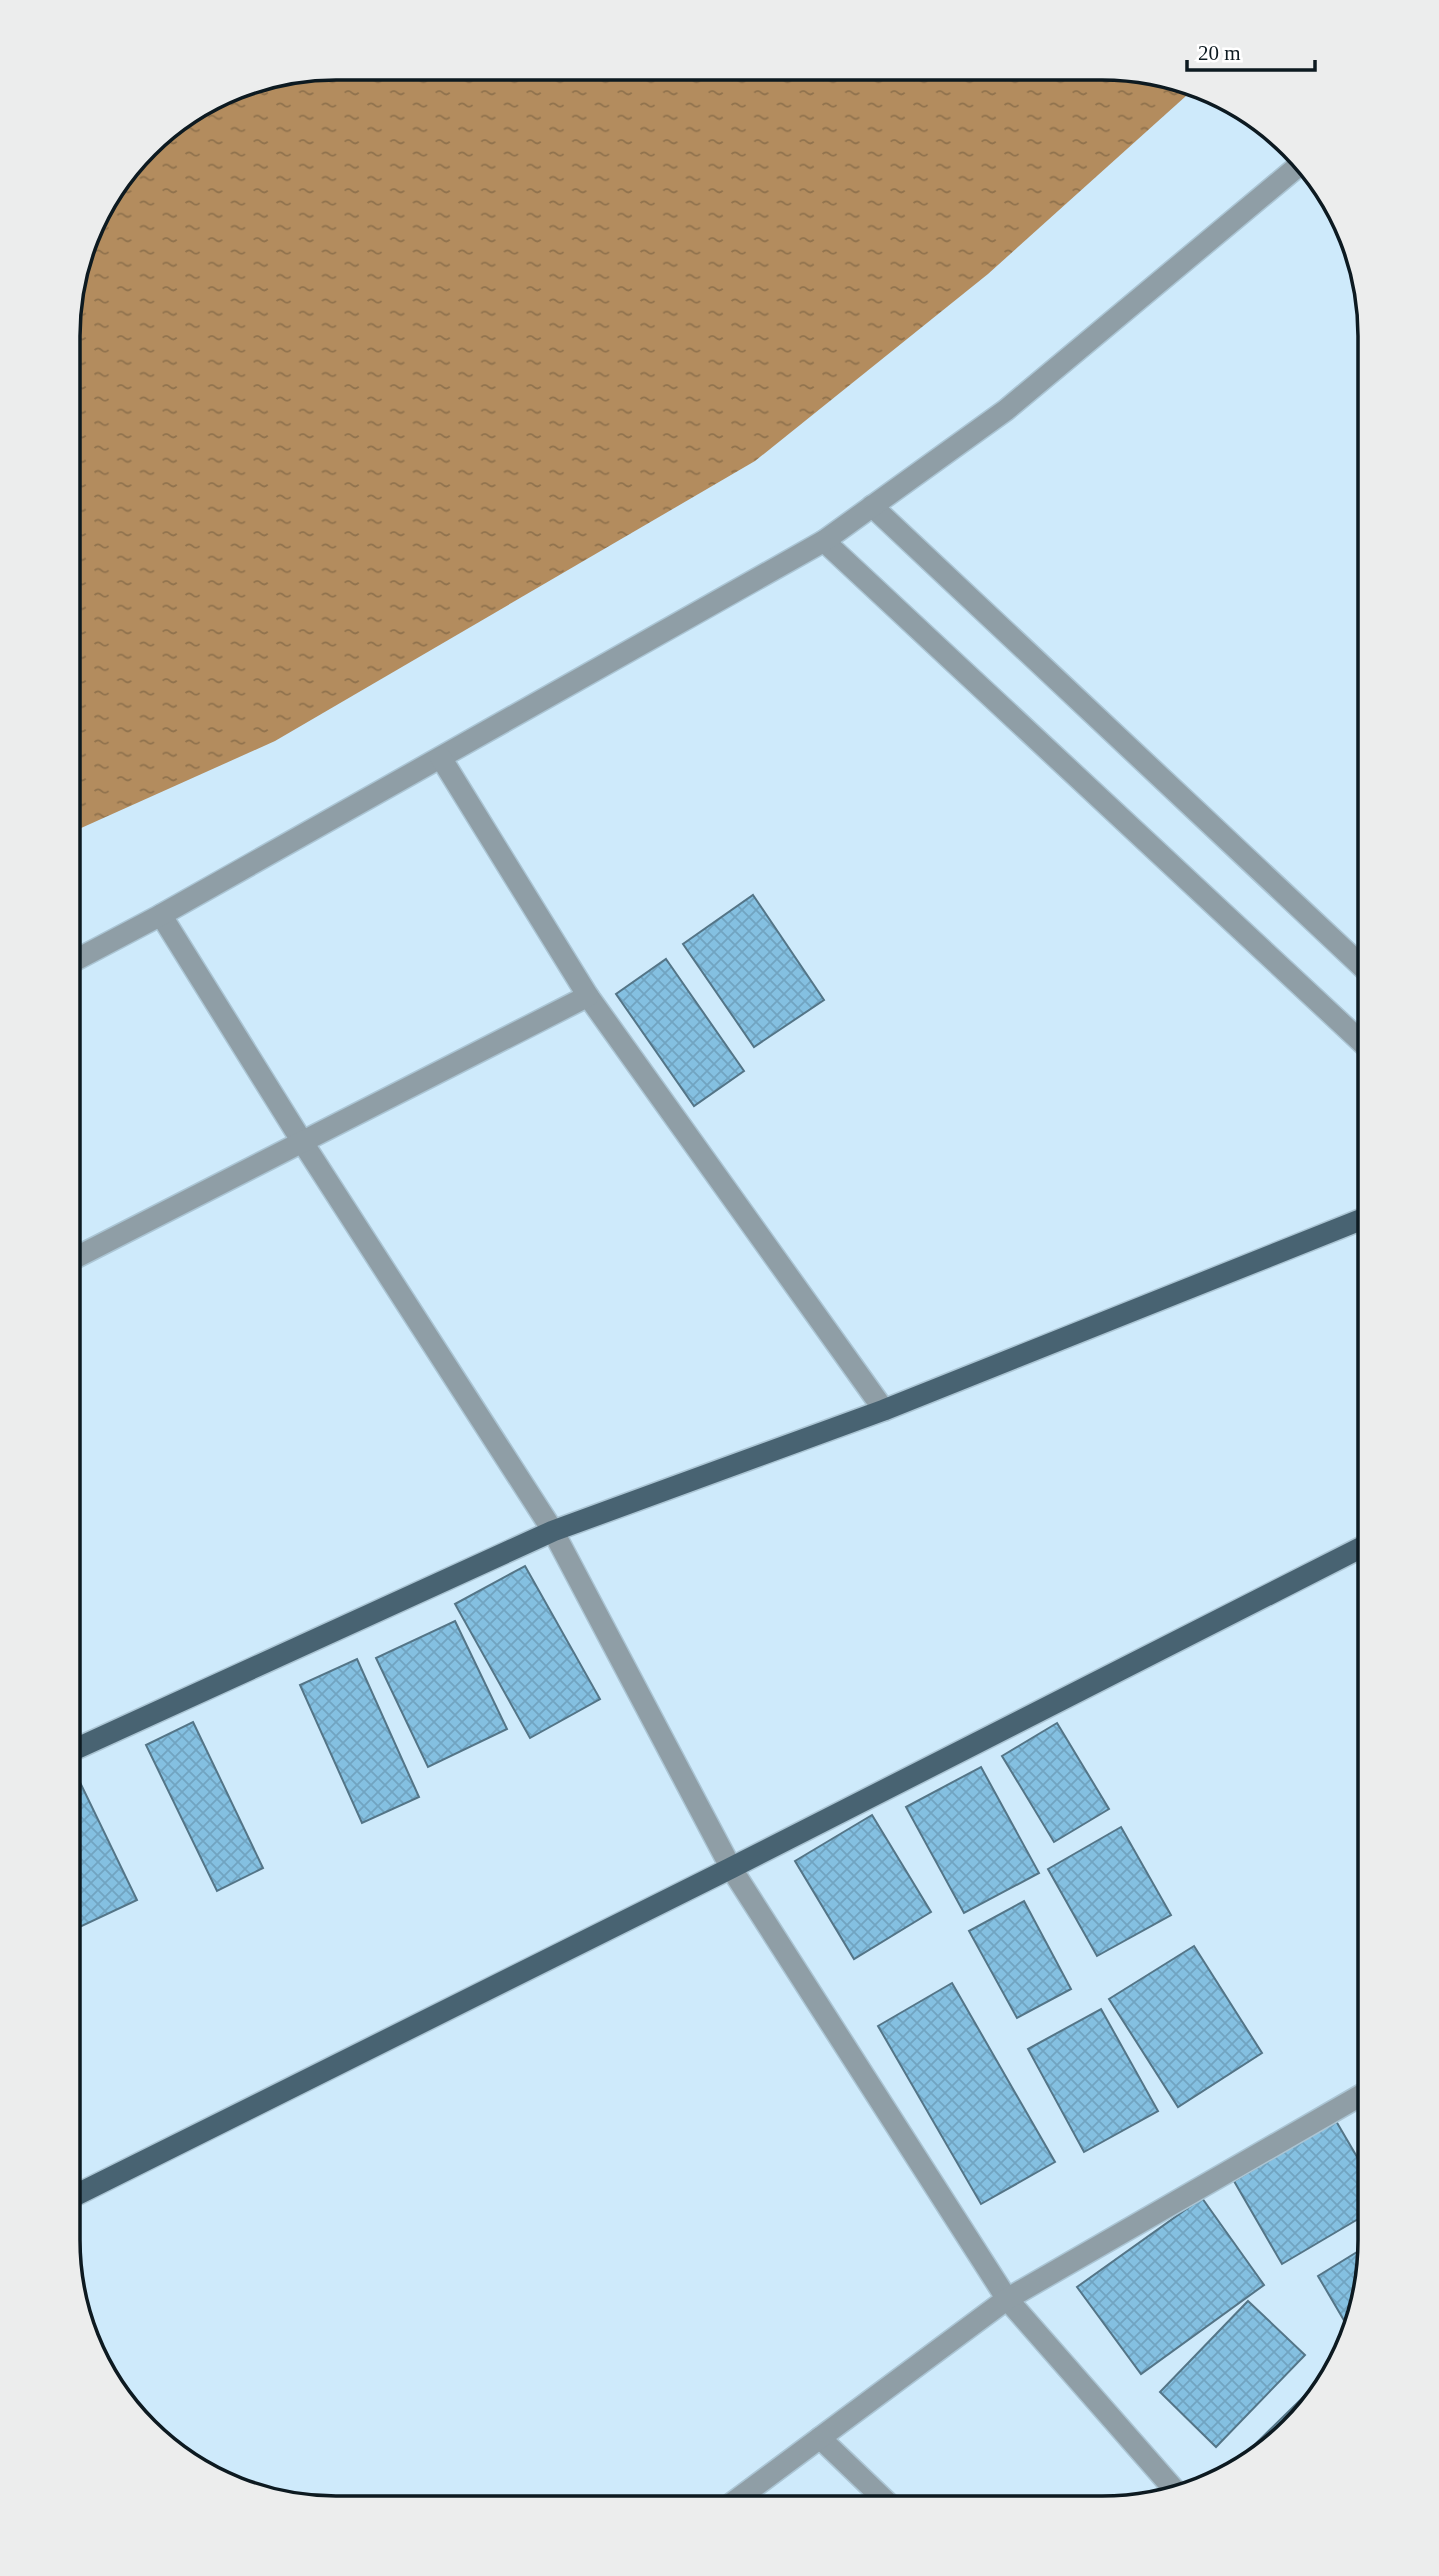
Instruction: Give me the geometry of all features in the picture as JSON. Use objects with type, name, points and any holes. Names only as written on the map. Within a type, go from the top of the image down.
[{"type":"main road","points":[[80,1747],[553,1531],[884,1410],[1359,1220]]},
{"type":"main road","points":[[80,2193],[732,1868],[1359,1549]]},
{"type":"street","points":[[80,958],[161,915],[824,541],[1006,410],[1295,168]]},
{"type":"street","points":[[872,506],[1359,964]]},
{"type":"street","points":[[824,541],[1359,1040]]},
{"type":"street","points":[[441,758],[588,996],[884,1410]]},
{"type":"street","points":[[161,915],[303,1143],[553,1531],[732,1868],[1007,2299],[1171,2486]]},
{"type":"street","points":[[80,1255],[588,996]]},
{"type":"street","points":[[742,2496],[1007,2299],[1359,2096]]},
{"type":"street","points":[[820,2438],[881,2496]]},
{"type":"water","points":[[336,80],[1103,80],[1153,85],[1187,95],[988,274],[755,461],[275,741],[80,829],[80,336],[85,286],[100,238],[115,208],[155,155],[181,133],[208,115],[254,94],[286,85]]},
{"type":"building","points":[[753,895],[824,1000],[754,1047],[683,944]]},
{"type":"building","points":[[666,959],[744,1071],[694,1106],[616,994]]},
{"type":"building","points":[[525,1566],[600,1699],[530,1738],[455,1604]]},
{"type":"building","points":[[455,1621],[507,1729],[428,1767],[376,1658]]},
{"type":"building","points":[[357,1659],[419,1797],[362,1823],[300,1685]]},
{"type":"building","points":[[193,1722],[263,1868],[217,1891],[146,1745]]},
{"type":"building","points":[[1057,1723],[1109,1809],[1054,1842],[1002,1756]]},
{"type":"building","points":[[981,1767],[1039,1873],[964,1913],[906,1807]]},
{"type":"building","points":[[80,1782],[137,1900],[80,1927]]},
{"type":"building","points":[[872,1815],[931,1912],[854,1959],[795,1861]]},
{"type":"building","points":[[1121,1827],[1171,1915],[1097,1956],[1048,1869]]},
{"type":"building","points":[[1024,1901],[1071,1989],[1017,2018],[969,1931]]},
{"type":"building","points":[[1194,1946],[1262,2053],[1178,2107],[1109,1999]]},
{"type":"building","points":[[952,1983],[1055,2162],[981,2204],[878,2026]]},
{"type":"building","points":[[1101,2009],[1158,2111],[1084,2152],[1028,2049]]},
{"type":"building","points":[[1336,2121],[1359,2160],[1359,2218],[1282,2264],[1234,2181]]},
{"type":"building","points":[[1202,2198],[1264,2285],[1141,2374],[1077,2287]]},
{"type":"building","points":[[1358,2251],[1354,2290],[1345,2322],[1318,2276]]},
{"type":"building","points":[[1248,2301],[1305,2355],[1216,2447],[1160,2392]]},
{"type":"building","points":[[1307,2393],[1284,2421],[1253,2447]]}]
